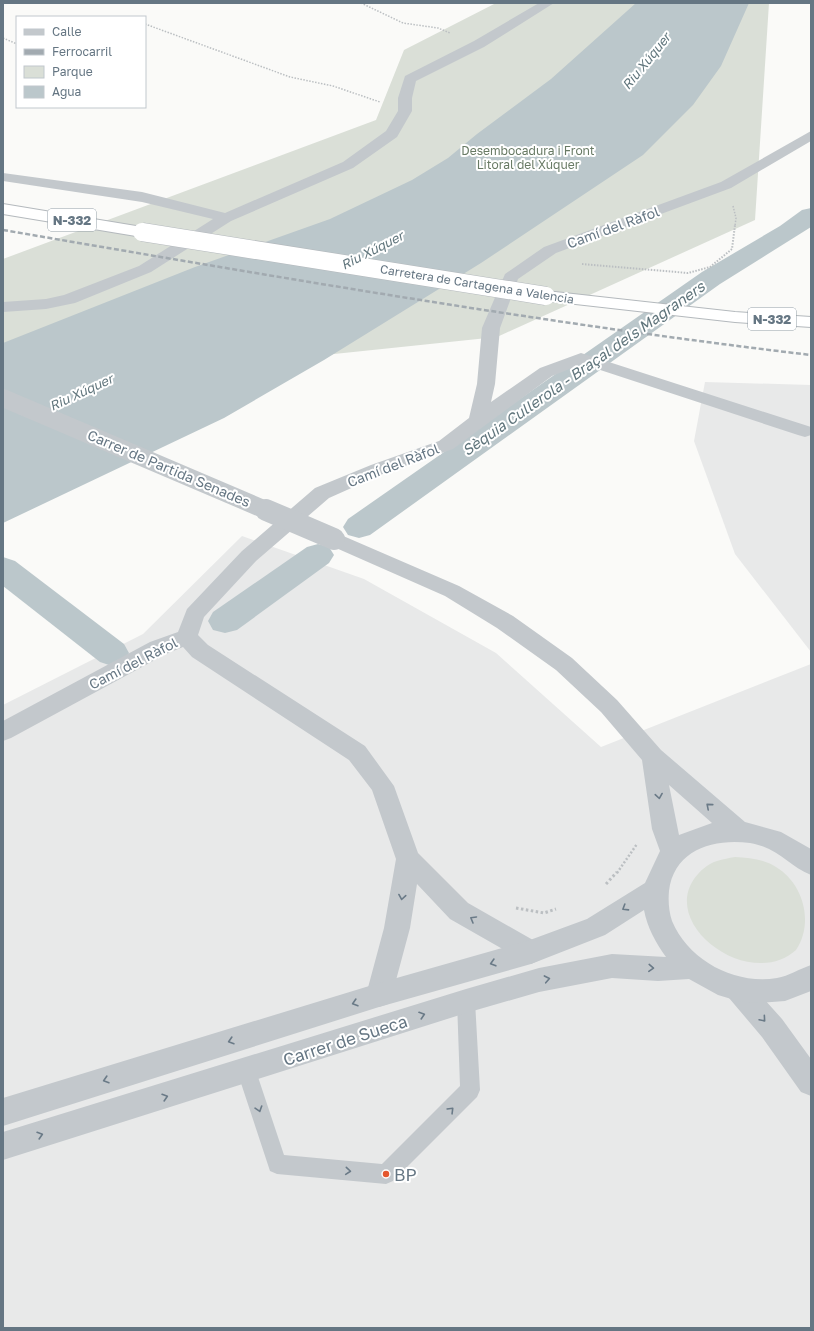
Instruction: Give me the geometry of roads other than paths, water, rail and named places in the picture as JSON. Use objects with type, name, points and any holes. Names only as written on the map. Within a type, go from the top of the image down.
[{"type":"highway","name":"Carretera de Cartagena a Valencia","points":[[3,209],[546,296],[732,317],[811,322]]},
{"type":"street","points":[[3,307],[46,304],[69,299],[114,282],[145,269],[226,218],[348,165],[392,134],[405,111],[405,98],[410,79],[479,44],[548,3]]},
{"type":"street","name":"Camí del Ràfol","points":[[3,732],[158,648],[187,637],[195,614],[249,556],[322,493],[378,469],[446,445],[478,420],[486,384],[491,328],[511,277],[550,250],[726,185],[811,135]]},
{"type":"street","points":[[3,177],[142,197],[226,218]]},
{"type":"street","points":[[478,420],[546,372],[581,358],[805,430]]},
{"type":"street","name":"Carrer de Partida Senades","points":[[3,398],[452,591],[505,622],[564,664],[608,706],[653,757],[738,831]]},
{"type":"street","points":[[187,637],[200,651],[358,753],[382,786],[408,859],[459,911],[531,952]]},
{"type":"street","points":[[653,757],[664,829],[673,852]]},
{"type":"street","points":[[808,858],[782,843],[761,835],[738,831],[714,832],[692,839],[673,852],[661,869],[655,890],[657,917],[670,944],[692,967],[714,980],[738,989],[769,992],[797,986],[811,977]]},
{"type":"street","points":[[379,995],[397,928],[408,859]]},
{"type":"street","points":[[3,1112],[379,995],[531,952],[596,927],[655,890]]},
{"type":"street","name":"Carrer de Sueca","points":[[3,1146],[247,1071],[466,1001],[539,980],[612,966],[658,969],[692,967]]},
{"type":"street","points":[[738,989],[772,1028],[811,1082]]},
{"type":"lane","points":[[247,1071],[277,1164],[386,1174],[470,1090],[466,1001]]},
{"type":"water","name":"Riu Xúquer","points":[[636,3],[749,3],[721,66],[693,105],[643,155],[481,263],[324,360],[224,418],[3,523],[3,343],[195,267],[330,219],[412,180],[448,158],[477,134],[551,79]]},
{"type":"waterway","name":"Sèquia Cullerola - Braçal dels Magraners","points":[[359,527],[711,278],[789,231],[811,215]]},
{"type":"waterway","points":[[225,621],[318,555]]},
{"type":"waterway","points":[[3,569],[112,653]]},
{"type":"railway","points":[[3,230],[507,314],[811,355]]},
{"type":"place","name":"BP","points":[[386,1174]]},
{"type":"park label","name":"Desembocadura i Front Litoral del Xúquer","points":[[528,157]]}]
